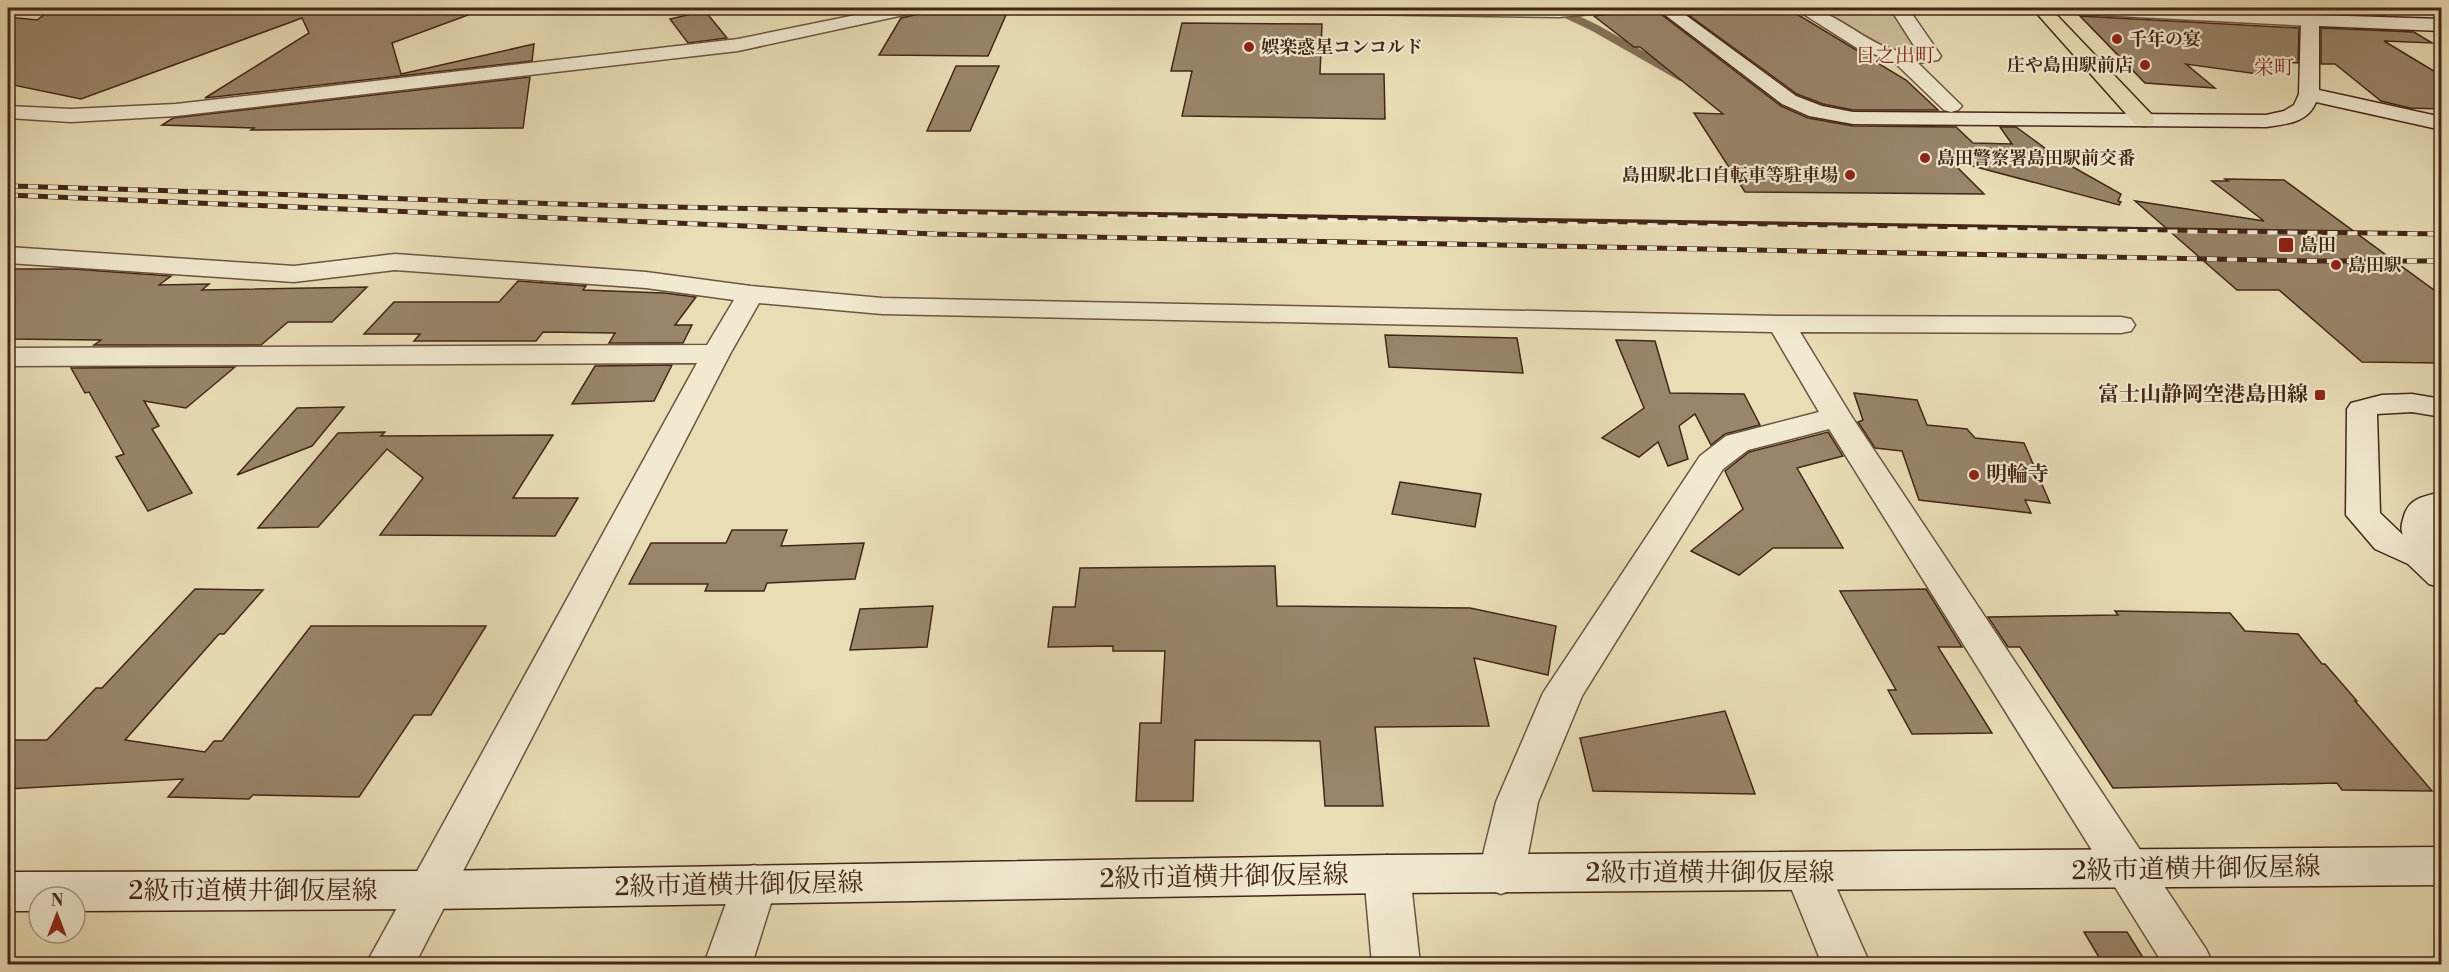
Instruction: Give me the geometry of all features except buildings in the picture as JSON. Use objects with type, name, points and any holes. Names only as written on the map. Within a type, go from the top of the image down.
[{"type":"main road","points":[[2041,8],[2144,120]]},
{"type":"street","points":[[8,112],[39,116],[82,117],[124,114],[738,45],[913,8]]},
{"type":"street","points":[[1275,8],[1523,12],[1604,8]]},
{"type":"street","points":[[1665,8],[1789,100],[1817,111],[1853,118],[2266,121],[2291,116],[2303,109],[2309,94],[2306,14]]},
{"type":"street","points":[[1803,8],[1886,54],[1910,58],[1931,56],[1899,8]]},
{"type":"street","points":[[2060,8],[2306,14],[2442,25]]},
{"type":"street","points":[[1910,58],[1961,106]]},
{"type":"street","points":[[2309,94],[2442,124]]},
{"type":"street","points":[[8,255],[294,274],[394,262],[646,280],[751,294],[882,306],[1781,324],[2121,325]]},
{"type":"street","points":[[390,964],[716,354],[751,294]]},
{"type":"street","points":[[1781,324],[1837,417],[2189,964]]},
{"type":"street","points":[[8,357],[716,354]]},
{"type":"street","points":[[2431,566],[2387,541],[2363,515],[2362,409],[2383,402],[2419,403],[2442,408]]},
{"type":"street","points":[[1501,875],[1517,801],[1563,693],[1712,463],[1737,443],[1837,417]]},
{"type":"street","points":[[2431,566],[2418,529],[2423,509],[2442,502]]},
{"type":"street","name":"2級市道横井御仮屋線","points":[[8,892],[430,890],[1387,874],[1808,873],[2442,866]]},
{"type":"street","points":[[1808,873],[1846,964]]},
{"type":"street","points":[[1387,874],[1396,964]]},
{"type":"street","points":[[728,964],[754,884]]},
{"type":"shaded area","points":[[1809,8],[1893,8],[1921,51],[1896,52],[1880,47]]},
{"type":"waterway","points":[[1553,8],[1595,28],[1681,77]]},
{"type":"railway","points":[[8,186],[628,206],[933,213],[2011,230],[2442,234]]},
{"type":"railway","points":[[8,195],[935,234],[2308,261],[2442,261]]},
{"type":"place","name":"千年の宴","points":[[2117,39]]},
{"type":"place","name":"娯楽惑星コンコルド","points":[[1249,47]]},
{"type":"place","name":"庄や島田駅前店","points":[[2145,65]]},
{"type":"place","name":"島田警察署島田駅前交番","points":[[1925,158]]},
{"type":"place","name":"島田駅北口自転車等駐車場","points":[[1850,175]]},
{"type":"place","name":"島田","points":[[2286,245]]},
{"type":"place","name":"島田駅","points":[[2336,265]]},
{"type":"place","name":"富士山静岡空港島田線","points":[[2320,395]]},
{"type":"place","name":"明輪寺","points":[[1974,475]]},
{"type":"district","name":"日之出町","points":[[1895,56]]},
{"type":"district","name":"栄町","points":[[2274,68]]}]
